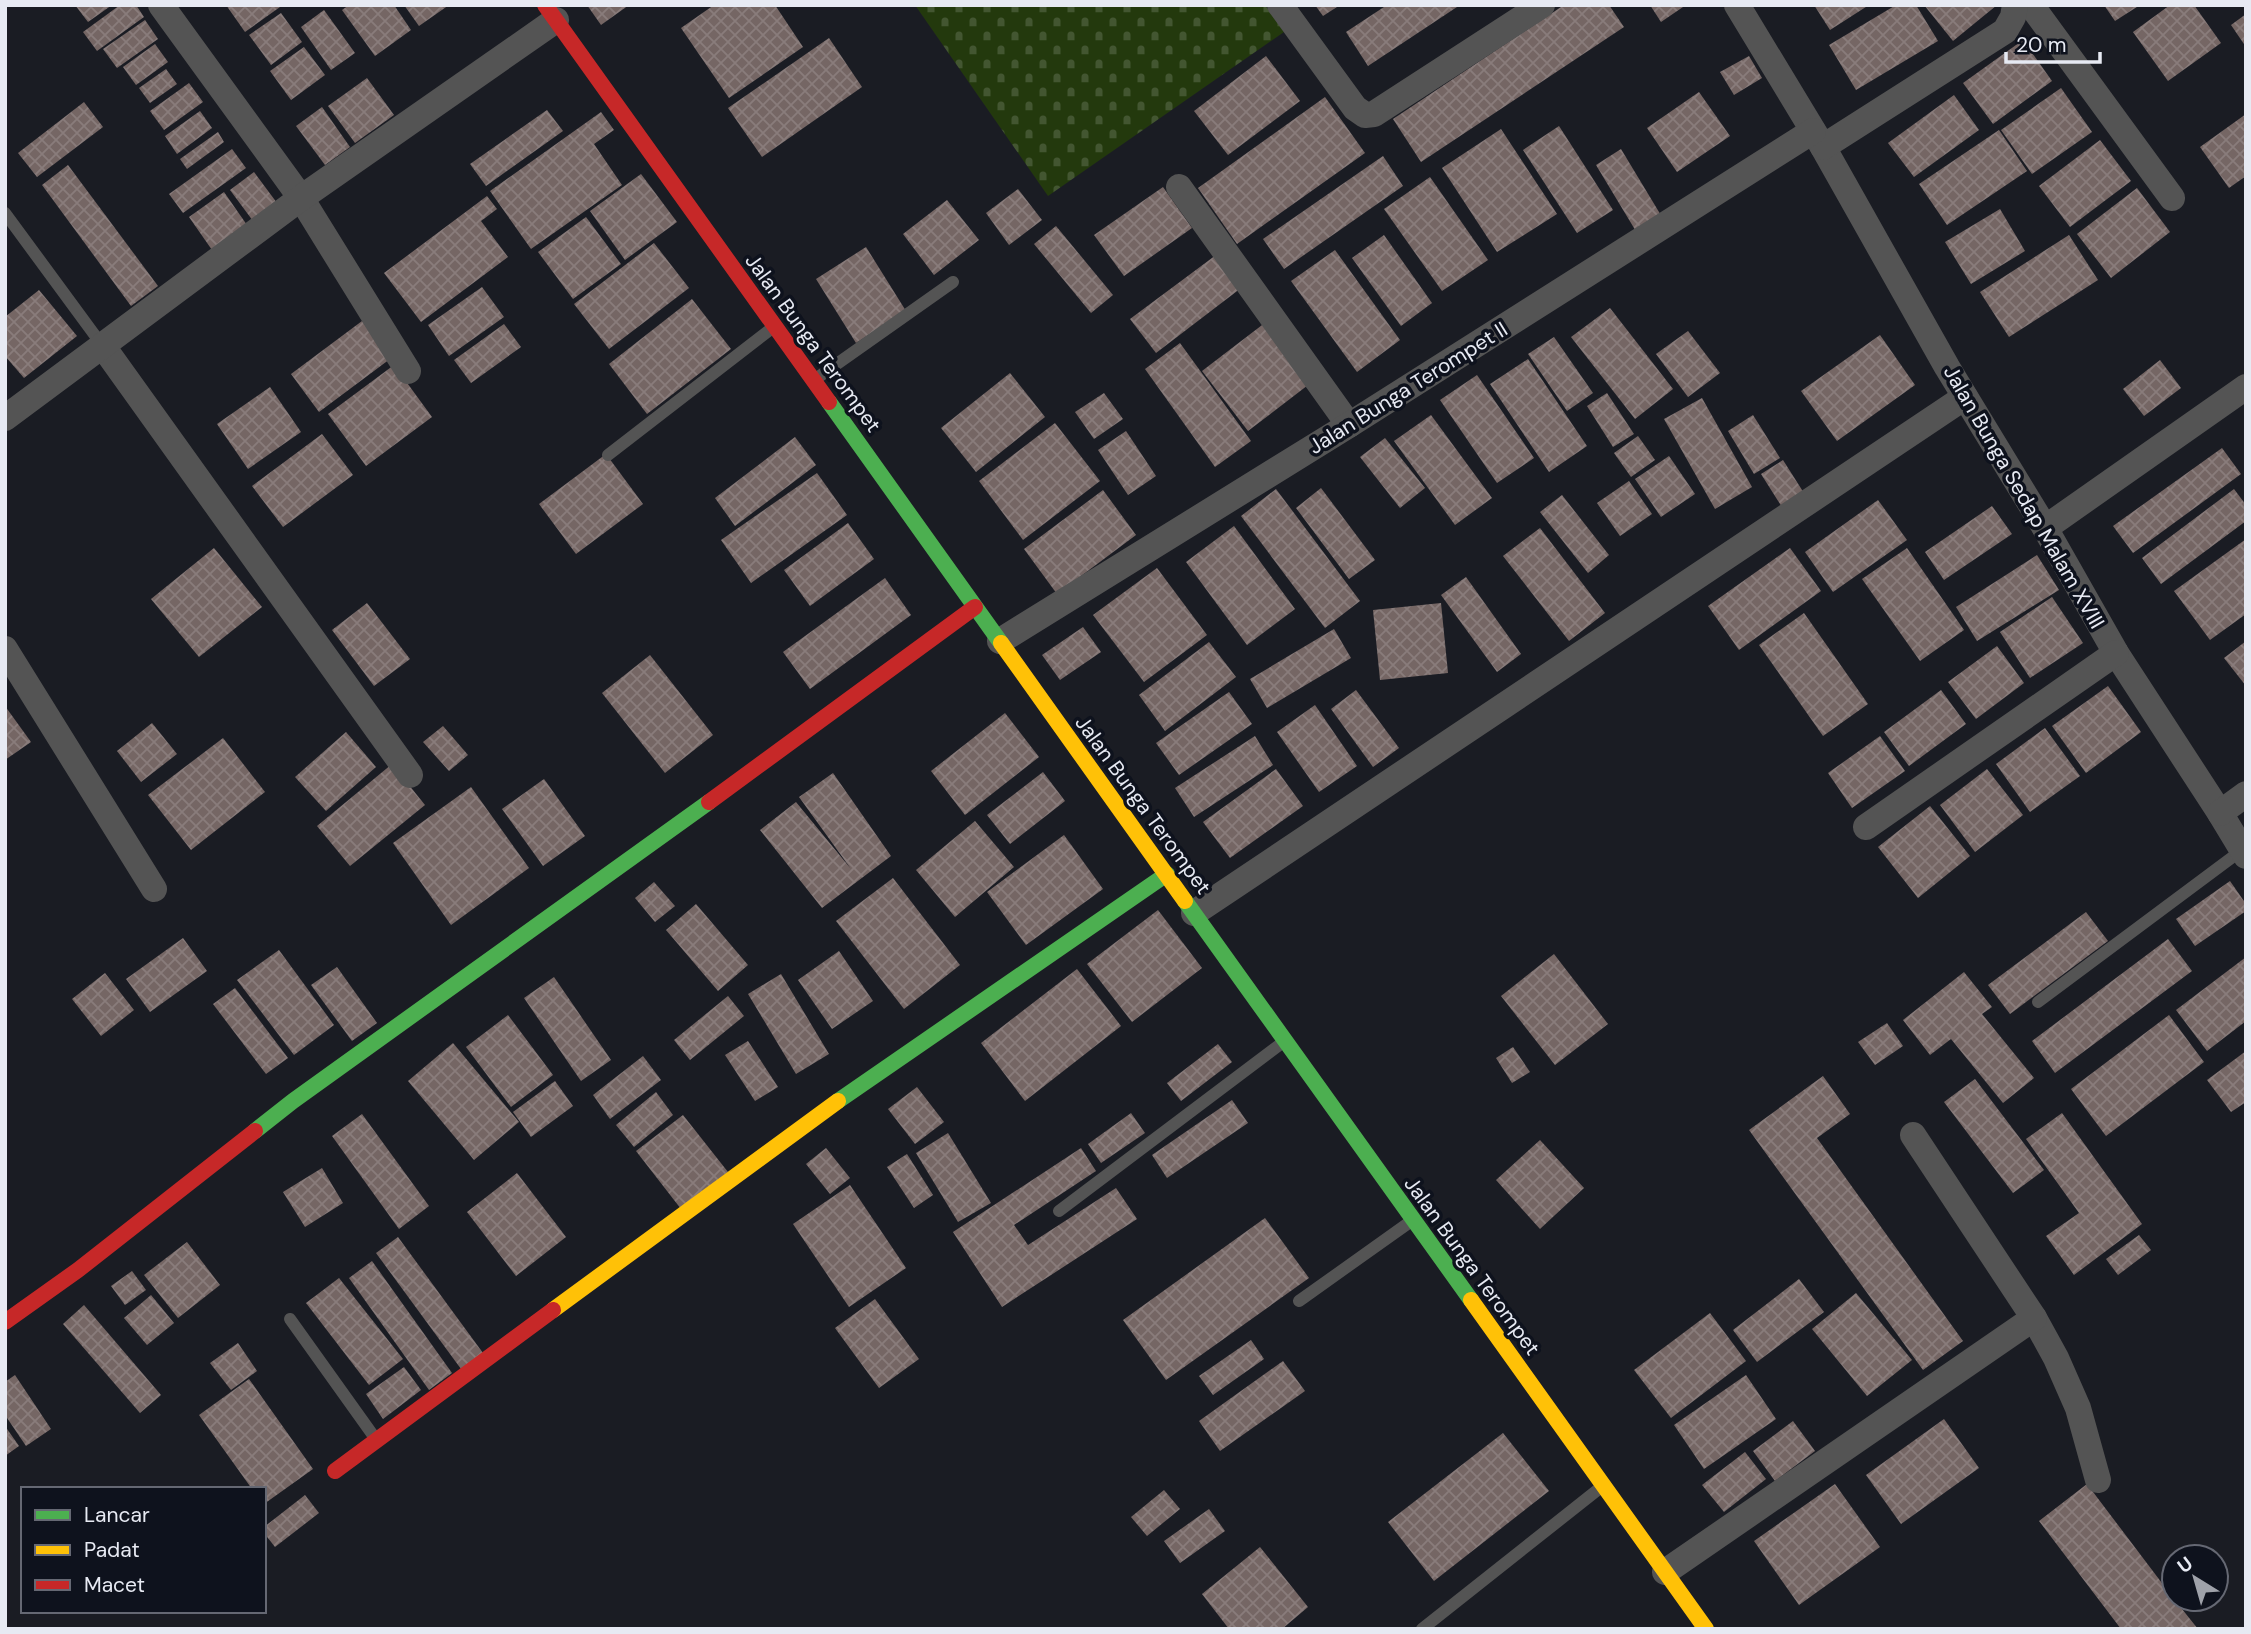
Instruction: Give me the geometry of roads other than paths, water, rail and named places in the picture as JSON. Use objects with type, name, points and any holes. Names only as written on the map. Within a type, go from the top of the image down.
[{"type":"street","points":[[161,5],[301,198],[408,371]]},
{"type":"street","points":[[1280,5],[1355,108],[1365,115],[1374,114],[1542,5]]},
{"type":"street","name":"Jalan Bunga Sedap Malam XVIII","points":[[1737,5],[1818,139],[1965,397],[2045,528],[2116,653],[2244,853]]},
{"type":"street","name":"Jalan Bunga Terompet II","points":[[1000,640],[1818,139],[2005,30],[2013,17],[2015,5]]},
{"type":"street","points":[[2031,5],[2172,198]]},
{"type":"street","points":[[5,418],[550,13]]},
{"type":"street","name":"Jalan Bunga Terompet","points":[[550,13],[1706,1629]]},
{"type":"street","points":[[1179,187],[1349,425]]},
{"type":"street","points":[[103,345],[410,775]]},
{"type":"street","points":[[2045,528],[2246,387]]},
{"type":"street","points":[[1194,913],[1965,397]]},
{"type":"street","points":[[5,1322],[78,1270],[293,1101],[975,607]]},
{"type":"street","points":[[5,649],[154,889]]},
{"type":"street","points":[[1866,827],[2116,653]]},
{"type":"street","points":[[2220,813],[2246,794]]},
{"type":"street","points":[[335,1471],[814,1117],[1167,874]]},
{"type":"street","points":[[1913,1135],[2034,1318],[2056,1358],[2078,1408],[2098,1480]]},
{"type":"street","points":[[1665,1572],[2034,1318]]},
{"type":"lane","points":[[5,214],[103,345]]},
{"type":"lane","points":[[813,380],[953,282]]},
{"type":"lane","points":[[608,455],[775,326]]},
{"type":"lane","points":[[2038,1002],[2244,853]]},
{"type":"lane","points":[[1059,1210],[1286,1041]]},
{"type":"lane","points":[[1299,1301],[1413,1220]]},
{"type":"lane","points":[[290,1318],[377,1440]]},
{"type":"lane","points":[[1422,1629],[1603,1485]]}]
